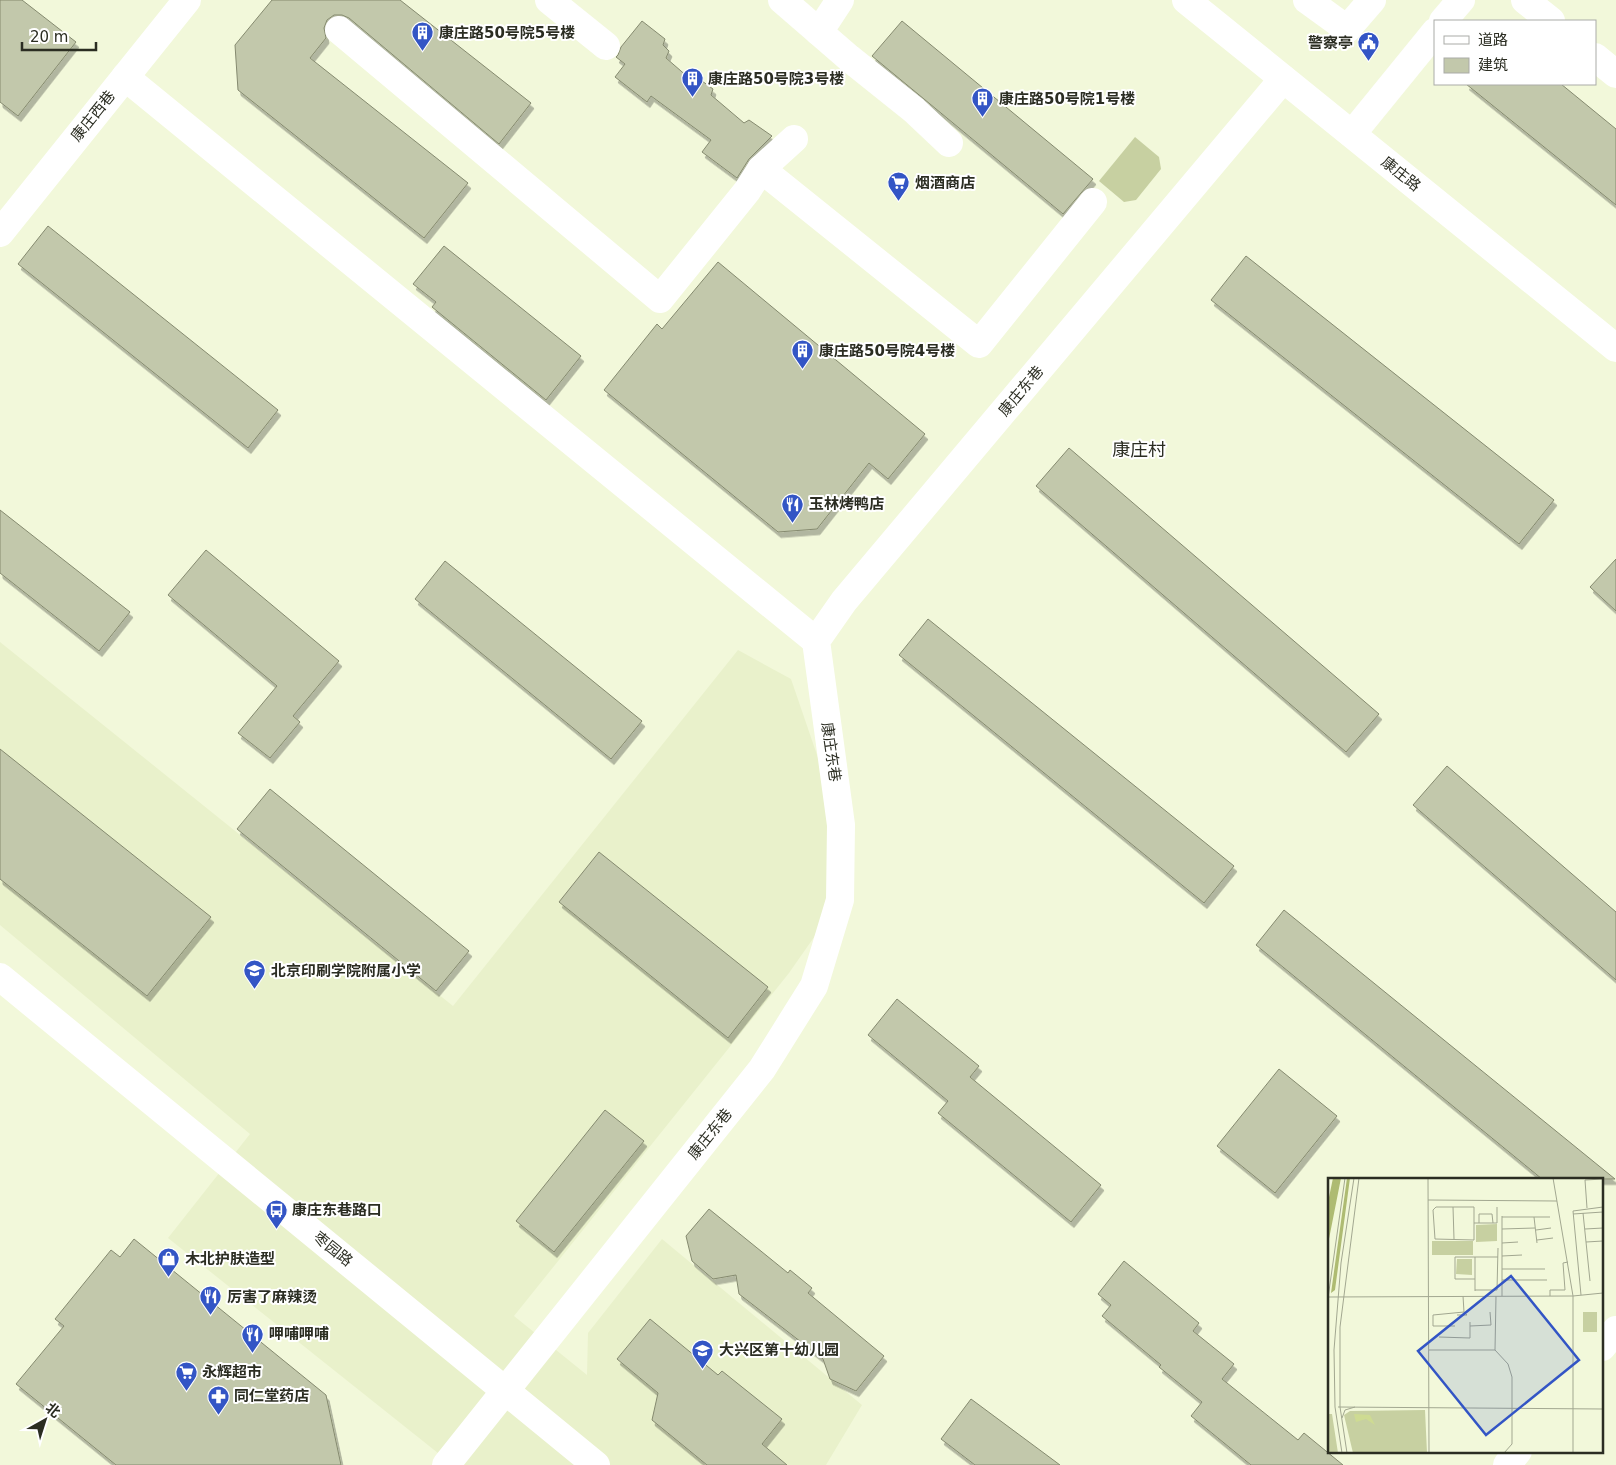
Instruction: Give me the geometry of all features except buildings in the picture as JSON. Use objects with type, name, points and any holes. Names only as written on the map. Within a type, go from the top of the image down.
[{"type":"street","name":"康庄西巷","points":[[0,233],[187,0]]},
{"type":"street","points":[[549,0],[606,46]]},
{"type":"street","points":[[782,0],[849,58],[914,110],[949,143]]},
{"type":"street","points":[[819,32],[840,0]]},
{"type":"street","name":"康庄路","points":[[1186,0],[1616,348]]},
{"type":"street","points":[[1307,0],[1347,29],[1372,0]]},
{"type":"street","points":[[1444,20],[1460,0]]},
{"type":"street","points":[[1525,0],[1550,20]]},
{"type":"street","points":[[339,30],[660,299],[747,191],[761,169],[794,139]]},
{"type":"street","points":[[1352,134],[1434,33]]},
{"type":"street","points":[[1596,58],[1616,74]]},
{"type":"street","points":[[125,77],[816,642]]},
{"type":"street","name":"康庄东巷","points":[[446,1465],[762,1069],[814,986],[840,900],[841,825],[816,642],[844,601],[1283,79]]},
{"type":"street","points":[[761,169],[979,344],[1093,202]]},
{"type":"street","name":"枣园路","points":[[0,977],[596,1465]]},
{"type":"street","points":[[1604,1345],[1616,1330]]},
{"type":"street","points":[[1507,1465],[1517,1452]]},
{"type":"shaded area","points":[[1135,137],[1159,157],[1161,169],[1136,200],[1124,202],[1099,181]]},
{"type":"shaded area","name":"北京印刷学院附属小学","points":[[0,642],[453,1006],[738,650],[791,679],[841,825],[840,900],[789,973],[514,1316],[587,1375],[588,1333],[662,1239],[862,1405],[826,1465],[453,1465],[168,1238],[250,1134],[0,925]]},
{"type":"place","name":"康庄路50号院5号楼","points":[[423,52]]},
{"type":"place","name":"警察亭","points":[[1369,62]]},
{"type":"place","name":"康庄路50号院3号楼","points":[[692,98]]},
{"type":"place","name":"康庄路50号院1号楼","points":[[983,118]]},
{"type":"place","name":"烟酒商店","points":[[899,202]]},
{"type":"place","name":"康庄路50号院4号楼","points":[[803,370]]},
{"type":"place","name":"玉林烤鸭店","points":[[793,523]]},
{"type":"place","name":"北京印刷学院附属小学","points":[[255,990]]},
{"type":"place","name":"康庄东巷路口","points":[[276,1229]]},
{"type":"place","name":"木北护肤造型","points":[[169,1278]]},
{"type":"place","name":"厉害了麻辣烫","points":[[211,1316]]},
{"type":"place","name":"呷哺呷哺","points":[[253,1353]]},
{"type":"place","name":"大兴区第十幼儿园","points":[[703,1369]]},
{"type":"place","name":"永辉超市","points":[[186,1391]]},
{"type":"place","name":"同仁堂药店","points":[[218,1415]]},
{"type":"district","name":"康庄村","points":[[1139,450]]}]
